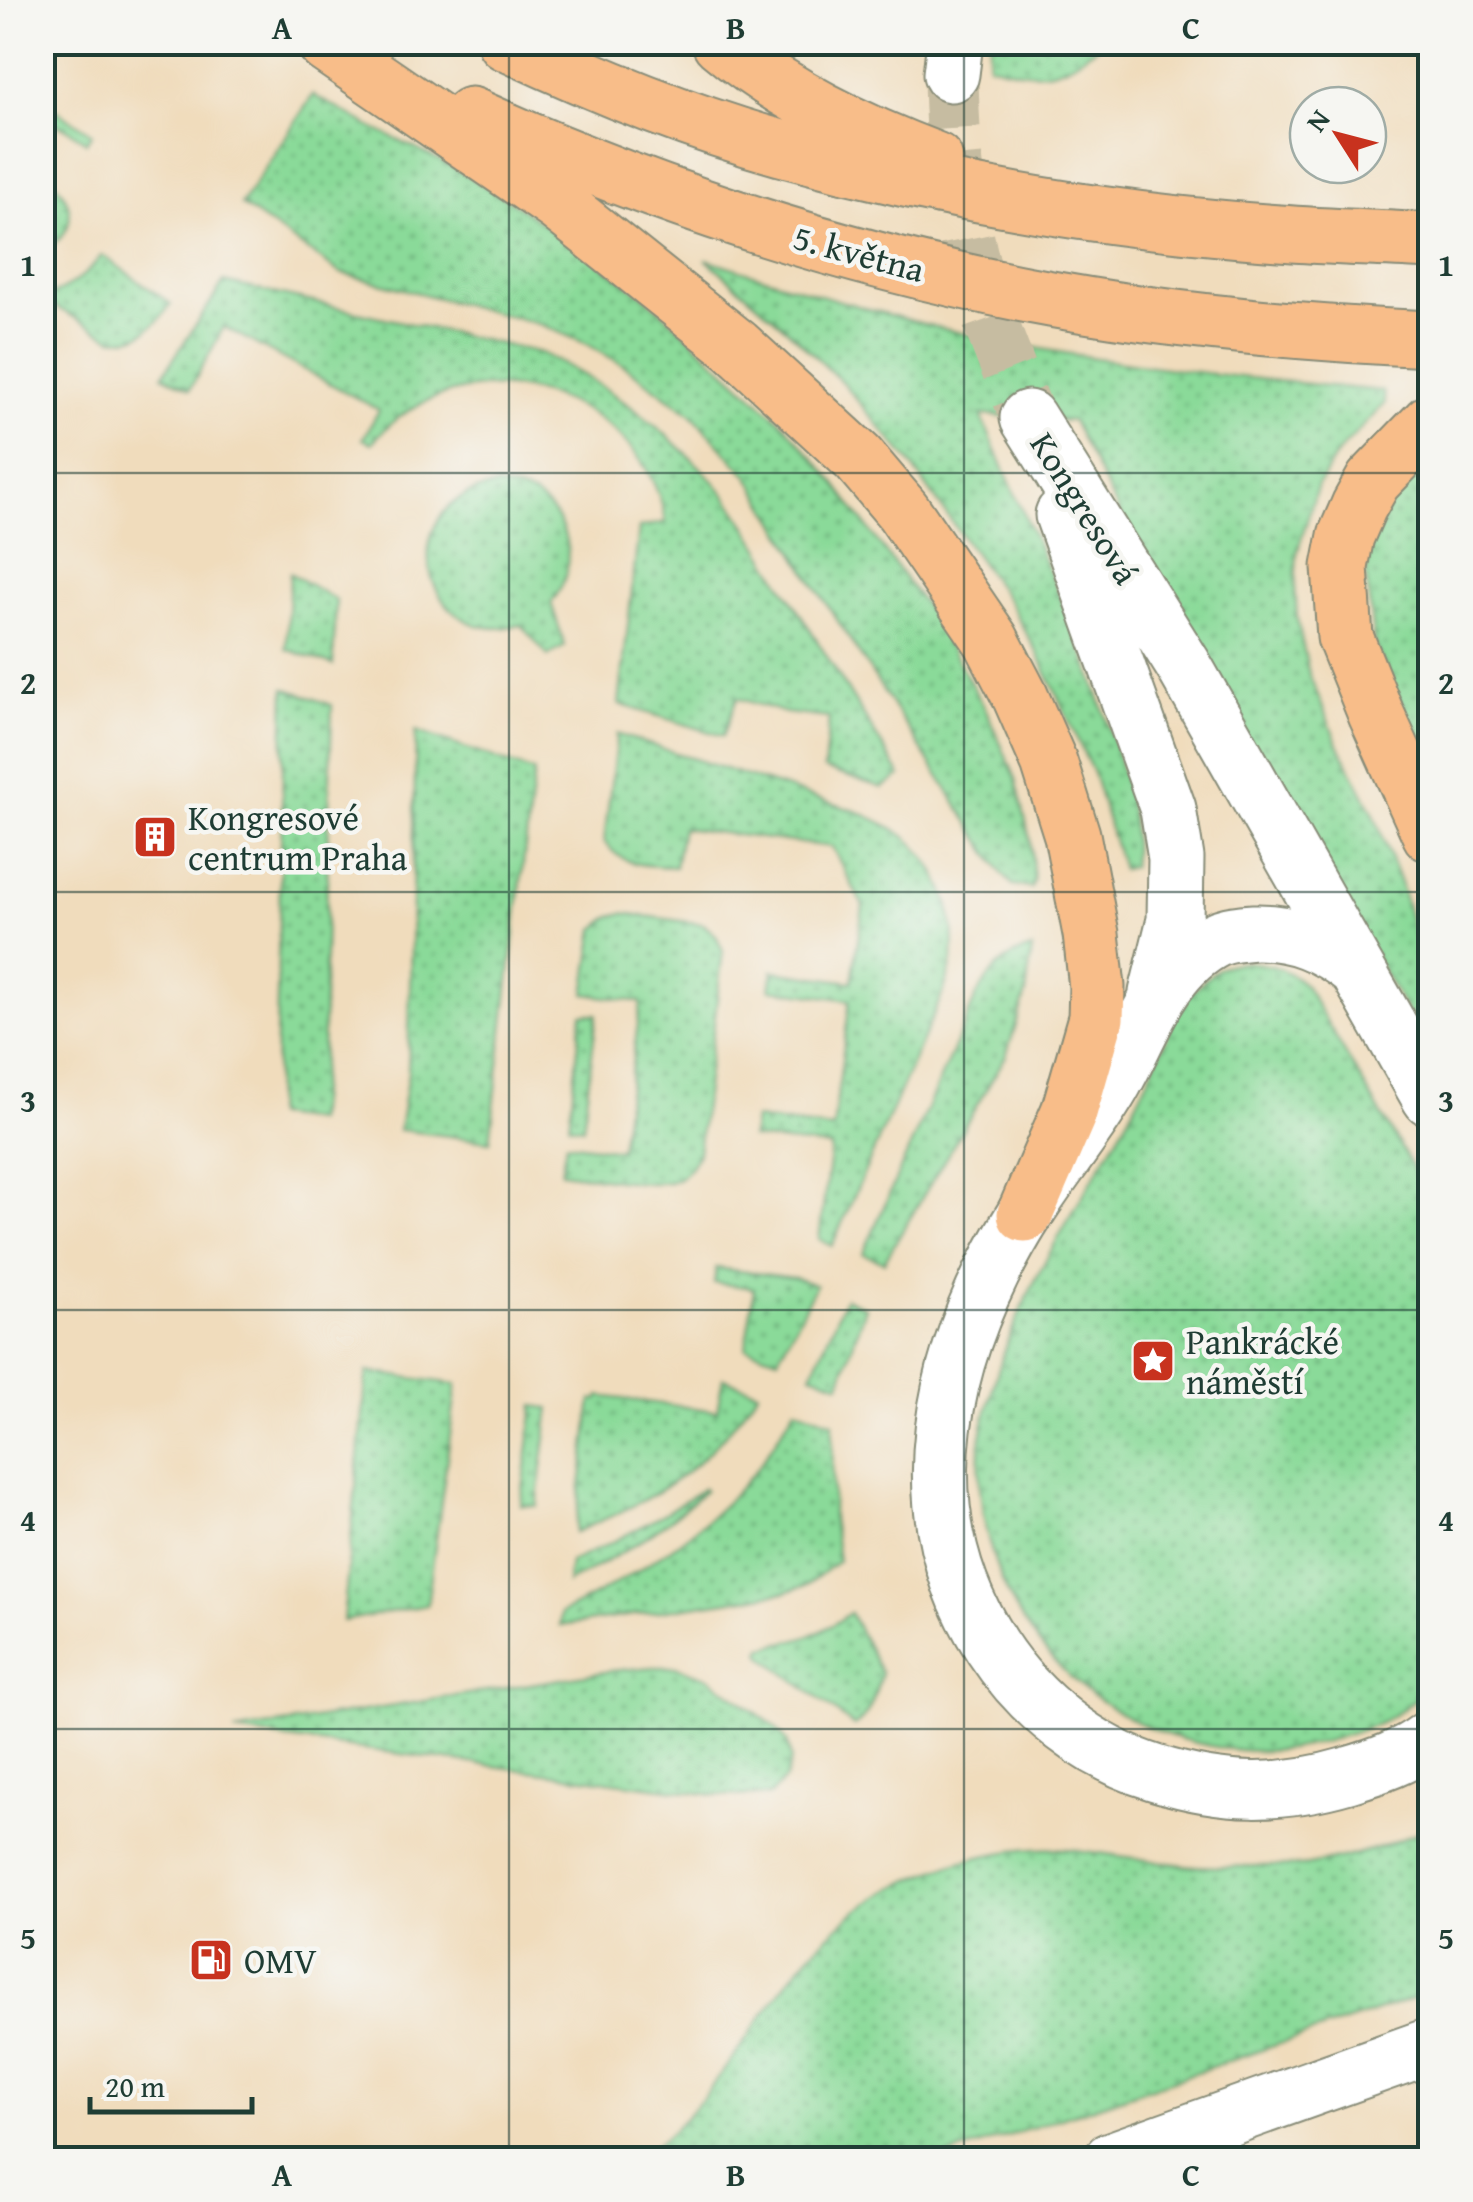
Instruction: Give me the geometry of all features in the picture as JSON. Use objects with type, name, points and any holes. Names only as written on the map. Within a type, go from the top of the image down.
[{"type":"main road","points":[[505,42],[646,101],[778,147],[948,188],[1130,217],[1277,233],[1430,241]]},
{"type":"main road","points":[[720,42],[777,84],[910,150],[1010,189],[1130,217]]},
{"type":"main road","points":[[324,44],[558,204],[736,346],[858,458],[903,511],[991,640],[1049,762],[1072,835],[1097,987],[1096,1018],[1069,1112],[1025,1214]]},
{"type":"main road","name":"5. května","points":[[324,44],[420,93],[612,176],[748,222],[885,262],[1025,294],[1149,315],[1277,329],[1430,339]]},
{"type":"main road","points":[[1430,422],[1374,482],[1359,506],[1346,536],[1340,567],[1345,637],[1430,834]]},
{"type":"street","name":"Kongresová","points":[[1156,1001],[1174,920],[1176,858],[1168,809],[1028,418],[1184,666],[1356,970]]},
{"type":"street","points":[[1417,1750],[1313,1785],[1254,1790],[1182,1781],[1108,1754],[1046,1710],[1001,1661],[982,1631],[953,1562],[941,1507],[939,1476],[947,1403],[962,1348],[1000,1260],[1025,1214],[1124,1070],[1171,977],[1203,947],[1221,937],[1269,932],[1297,936],[1339,955],[1356,970],[1430,1098]]},
{"type":"street","points":[[1111,2160],[1430,2046]]},
{"type":"green space","points":[[990,42],[1101,43],[1073,63],[1036,72],[988,64]]},
{"type":"green space","points":[[313,95],[512,202],[643,295],[784,424],[835,483],[932,616],[986,710],[1016,779],[1030,839],[1034,880],[1031,888],[1013,885],[1003,875],[749,477],[691,414],[625,366],[585,343],[539,324],[341,273],[241,205]]},
{"type":"green space","points":[[42,101],[92,133],[86,142],[43,118]]},
{"type":"green space","points":[[42,172],[61,191],[70,212],[64,233],[43,250]]},
{"type":"green space","points":[[102,255],[171,304],[139,335],[112,338],[43,300],[76,281]]},
{"type":"green space","points":[[706,259],[878,312],[984,338],[1182,370],[1383,391],[1385,403],[1338,453],[1318,485],[1297,553],[1297,619],[1309,674],[1337,742],[1373,812],[1400,883],[1430,991],[1430,1051],[1159,589],[1072,421],[981,415],[1070,619],[1101,703],[1132,821],[1132,867],[1122,869],[1093,773],[1038,654],[1008,601],[908,460],[842,382]]},
{"type":"green space","points":[[224,282],[541,353],[630,406],[689,456],[727,498],[901,776],[883,788],[824,769],[829,718],[786,713],[737,698],[723,736],[619,704],[639,528],[666,522],[650,476],[622,438],[585,410],[543,393],[497,387],[451,392],[409,411],[372,443],[363,439],[379,410],[224,327],[190,389],[163,375]]},
{"type":"green space","points":[[1430,453],[1430,468],[1420,499],[1430,590],[1430,769],[1374,644],[1366,576],[1370,547],[1394,494]]},
{"type":"green space","points":[[497,486],[536,497],[548,507],[564,533],[568,562],[560,590],[551,603],[565,646],[548,656],[521,625],[476,625],[457,614],[433,580],[430,539],[439,520],[464,496]]},
{"type":"green space","points":[[290,573],[336,600],[333,665],[286,649]]},
{"type":"green space","points":[[285,688],[332,705],[322,1063],[316,1121],[274,1116]]},
{"type":"green space","points":[[416,731],[534,772],[490,1141],[399,1130],[408,1073]]},
{"type":"green space","points":[[617,734],[878,821],[903,835],[919,850],[944,892],[954,940],[948,979],[832,1246],[819,1239],[831,1147],[751,1138],[754,1119],[833,1129],[850,1000],[770,989],[773,971],[852,982],[863,906],[832,847],[682,828],[675,867],[636,864],[620,857],[604,842]]},
{"type":"green space","points":[[623,913],[703,924],[716,935],[723,951],[698,1153],[685,1173],[663,1183],[561,1172],[566,1143],[620,1150],[641,1002],[585,994],[595,929]]},
{"type":"green space","points":[[1032,949],[1026,994],[1006,1056],[884,1262],[863,1254],[977,995],[999,966]]},
{"type":"green space","points":[[1240,962],[1275,967],[1305,985],[1430,1197],[1430,1689],[1393,1716],[1373,1725],[1322,1742],[1270,1751],[1194,1742],[1138,1723],[1090,1693],[1048,1654],[1016,1608],[993,1556],[981,1498],[984,1422],[1001,1361],[1032,1288],[1130,1115],[1176,1011],[1214,971]]},
{"type":"green space","points":[[582,1014],[597,1014],[583,1127],[569,1125]]},
{"type":"green space","points":[[716,1268],[795,1278],[816,1285],[778,1358],[746,1348],[754,1288],[714,1283]]},
{"type":"green space","points":[[845,1298],[865,1307],[840,1384],[812,1374]]},
{"type":"green space","points":[[367,1372],[457,1384],[427,1605],[343,1621]]},
{"type":"green space","points":[[723,1378],[758,1391],[719,1441],[679,1478],[657,1492],[575,1532],[592,1400],[600,1396],[717,1411]]},
{"type":"green space","points":[[534,1406],[550,1408],[537,1506],[521,1505]]},
{"type":"green space","points":[[795,1408],[833,1422],[832,1518],[838,1561],[807,1585],[786,1592],[560,1626],[561,1613],[640,1569],[711,1516],[753,1473]]},
{"type":"green space","points":[[703,1488],[689,1505],[656,1530],[567,1583],[570,1562],[638,1528]]},
{"type":"green space","points":[[850,1613],[881,1673],[869,1710],[854,1726],[761,1652],[763,1647],[818,1632]]},
{"type":"green space","points":[[677,1667],[710,1678],[774,1726],[787,1741],[791,1759],[786,1778],[769,1796],[714,1795],[234,1732],[610,1671]]},
{"type":"green space","points":[[1430,1827],[1430,1993],[940,2159],[639,2159],[675,2128],[706,2093],[821,1943],[856,1912],[917,1877],[979,1857],[1044,1848],[1202,1867],[1302,1866],[1370,1850]]},
{"type":"tunnel","points":[[951,74],[956,170],[973,265],[1028,418]]},
{"type":"place","name":"Kongresové centrum Praha","points":[[155,837]]},
{"type":"place","name":"Pankrácké náměstí","points":[[1153,1361]]},
{"type":"place","name":"OMV","points":[[211,1960]]}]
